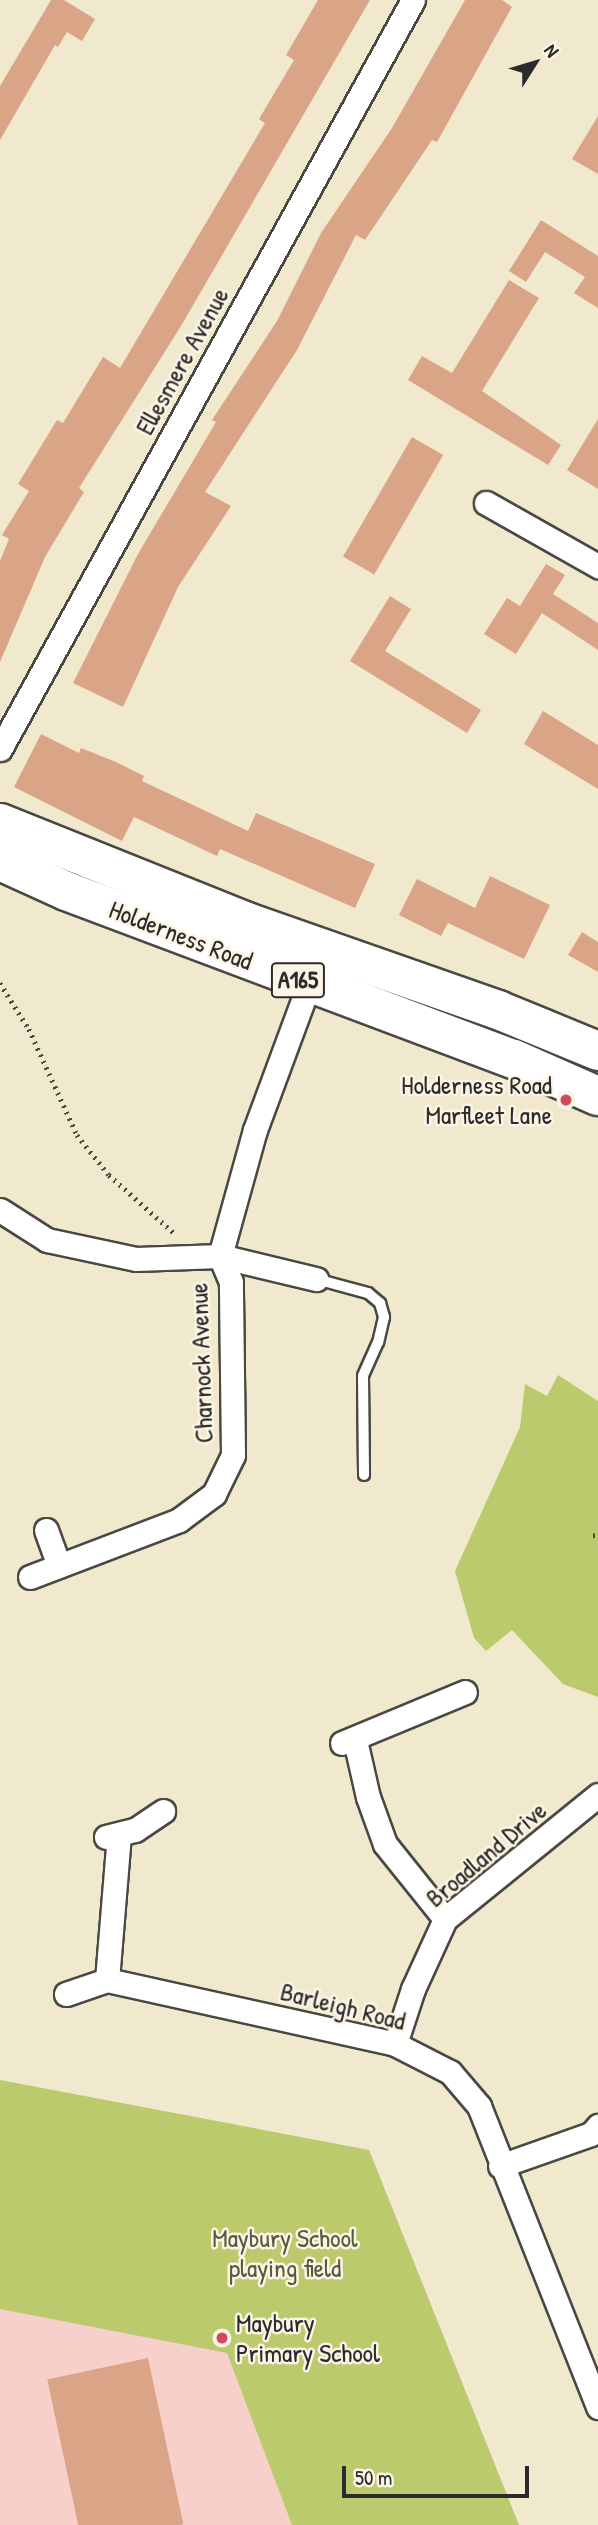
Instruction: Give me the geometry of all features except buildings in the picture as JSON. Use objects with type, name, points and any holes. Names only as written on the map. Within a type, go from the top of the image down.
[{"type":"highway","name":"Holderness Road","points":[[0,823],[247,922],[539,1048],[598,1096]]},
{"type":"highway","name":"Holderness Road","points":[[0,861],[309,984],[539,1048],[598,1051]]},
{"type":"street","name":"Ellesmere Avenue","points":[[0,749],[413,0]]},
{"type":"street","points":[[486,503],[598,566]]},
{"type":"street","name":"Charnock Avenue","points":[[30,1577],[179,1520],[214,1494],[233,1455],[231,1282],[212,1256],[309,984]]},
{"type":"street","points":[[0,1210],[47,1240],[136,1259],[212,1256],[316,1279]]},
{"type":"street","points":[[46,1530],[59,1566]]},
{"type":"street","points":[[445,1919],[385,1844],[348,1742],[465,1692]]},
{"type":"street","name":"Broadland Drive","points":[[396,2044],[413,1989],[445,1919],[598,1795]]},
{"type":"street","points":[[66,1994],[107,1980],[113,1835],[135,1830],[163,1811]]},
{"type":"street","name":"Barleigh Road","points":[[107,1980],[396,2044],[450,2072],[479,2106],[500,2166],[598,2407]]},
{"type":"street","points":[[500,2166],[591,2134],[598,2126]]},
{"type":"lane","points":[[316,1279],[368,1293],[380,1303],[384,1317],[378,1342],[363,1376],[365,1475]]},
{"type":"path","points":[[0,983],[29,1029],[77,1135],[109,1175],[212,1256]]},
{"type":"shaded area","name":"Maybury School playing field","points":[[0,2080],[369,2150],[519,2525],[0,2525]]},
{"type":"green space","points":[[558,1375],[598,1401],[598,1697],[563,1684],[512,1630],[486,1651],[474,1638],[455,1571],[520,1427],[525,1384],[547,1396]]},
{"type":"green space","name":"Maybury School playing field","points":[[0,2080],[369,2150],[519,2525],[292,2525],[227,2353],[0,2309]]},
{"type":"place","name":"Holderness Road Marfleet Lane","points":[[566,1100]]},
{"type":"place","name":"Maybury Primary School","points":[[222,2338]]}]
